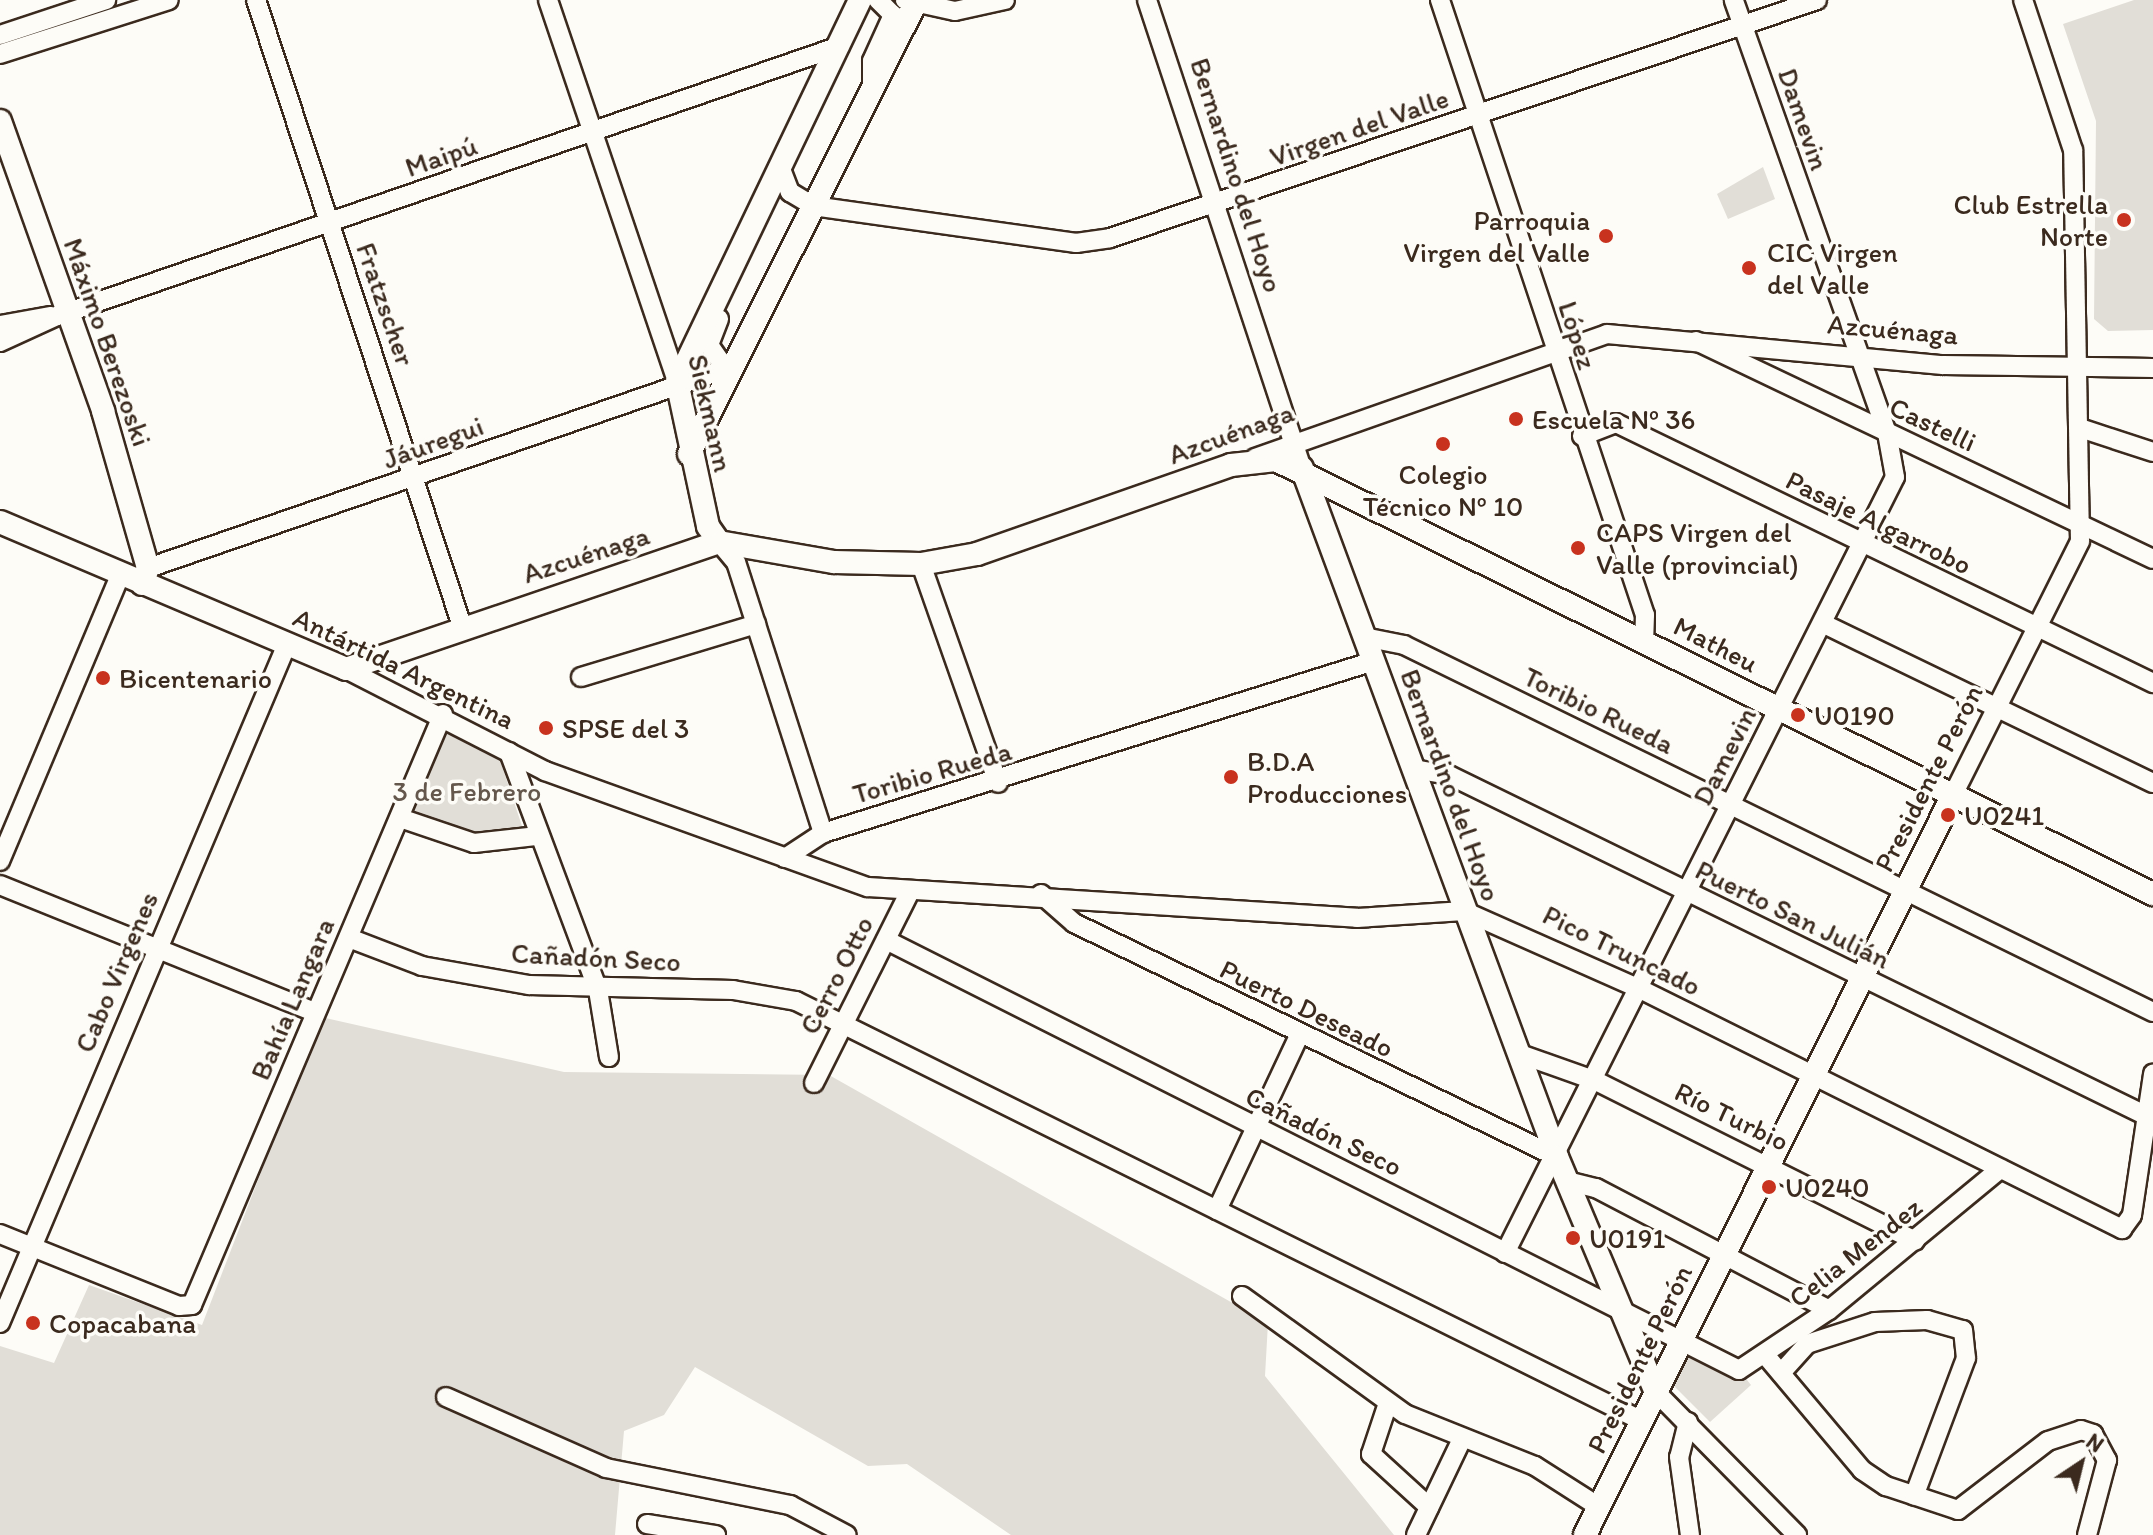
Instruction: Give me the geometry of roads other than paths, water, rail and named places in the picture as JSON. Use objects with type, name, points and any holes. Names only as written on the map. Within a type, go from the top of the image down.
[{"type":"street","points":[[0,35],[106,0]]},
{"type":"street","points":[[0,54],[169,0]]},
{"type":"street","name":"Fratzscher","points":[[256,0],[329,224],[418,479],[462,626]]},
{"type":"street","name":"Siekmann","points":[[548,0],[677,382],[689,454],[719,542],[736,562],[823,833]]},
{"type":"street","points":[[677,382],[860,0]]},
{"type":"street","points":[[872,85],[872,61],[893,15],[878,0]]},
{"type":"street","points":[[689,454],[913,1],[955,11],[1005,0]]},
{"type":"street","name":"Bernardino del Hoyo","points":[[1147,0],[1302,468],[1464,911],[1557,1157],[1620,1311],[1656,1392],[1797,1535]]},
{"type":"street","name":"López","points":[[1440,0],[1582,436],[1645,615],[1644,641]]},
{"type":"street","name":"Damevin","points":[[1505,1253],[1557,1157],[1638,988],[1824,624],[1895,477],[1887,433],[1734,0]]},
{"type":"street","name":"Virgen del Valle","points":[[813,206],[1076,243],[1214,204],[1817,0]]},
{"type":"street","name":"Presidente Perón","points":[[1585,1535],[1860,978],[2075,555],[2081,524],[2073,150],[2023,0]]},
{"type":"street","name":"Maipú","points":[[0,342],[62,314],[592,135],[840,46]]},
{"type":"street","name":"Máximo Berezoski","points":[[0,121],[145,576]]},
{"type":"street","points":[[781,169],[790,192],[813,206]]},
{"type":"street","points":[[734,366],[721,362],[709,345],[730,296],[735,259]]},
{"type":"street","name":"Maipú","points":[[0,325],[62,314]]},
{"type":"street","name":"Azcuénaga","points":[[346,669],[462,626],[719,542],[834,562],[921,564],[977,554],[1554,351],[1618,333],[1690,338],[1858,358],[2079,368],[2153,368]]},
{"type":"street","name":"Castelli","points":[[1690,338],[2153,559]]},
{"type":"street","name":"Jáuregui","points":[[145,576],[677,382],[734,366]]},
{"type":"street","name":"Pasaje Algarrobo","points":[[1582,436],[1616,423],[1862,547],[2153,683]]},
{"type":"street","points":[[2080,428],[2153,452]]},
{"type":"street","name":"Matheu","points":[[1248,460],[1302,468],[1952,797],[2153,894]]},
{"type":"street","name":"Antártida Argentina","points":[[1,524],[120,575],[145,576],[443,714],[509,752],[837,879],[909,893]]},
{"type":"street","points":[[921,564],[998,783]]},
{"type":"street","points":[[0,861],[120,575]]},
{"type":"street","points":[[581,677],[756,624]]},
{"type":"street","points":[[1824,624],[2153,783]]},
{"type":"street","name":"Toribio Rueda","points":[[1364,637],[1404,645],[2153,1012]]},
{"type":"street","name":"Cabo Virgenes","points":[[0,1323],[287,644]]},
{"type":"street","name":"Toribio Rueda","points":[[785,858],[823,833],[998,783],[1374,661]]},
{"type":"street","name":"Bahía Langara","points":[[31,1247],[179,1306],[192,1305],[443,714]]},
{"type":"street","points":[[509,752],[536,836],[598,990],[609,1057]]},
{"type":"street","name":"Puerto San Julián","points":[[1414,769],[1449,775],[2147,1116]]},
{"type":"street","points":[[400,818],[474,843],[536,836]]},
{"type":"street","points":[[0,885],[314,1012]]},
{"type":"street","name":"Pico Truncado","points":[[909,893],[1041,894],[1357,918],[1464,911],[1638,988],[2122,1229],[2132,1215],[2147,1116]]},
{"type":"street","name":"Cerro Otto","points":[[814,1083],[842,1020],[909,893]]},
{"type":"street","name":"Puerto Deseado","points":[[1041,894],[1074,923],[1299,1036],[1557,1157]]},
{"type":"street","name":"Cañadón Seco","points":[[349,938],[453,973],[598,990],[763,994],[842,1020],[1642,1421]]},
{"type":"street","name":"Cañadón Seco","points":[[886,940],[1739,1370]]},
{"type":"street","points":[[1217,1210],[1299,1036]]},
{"type":"street","name":"Río Turbio","points":[[1520,1054],[1594,1080],[1769,1165],[1915,1241]]},
{"type":"street","points":[[2147,1116],[2153,1074]]},
{"type":"street","name":"Celia Mendez","points":[[1739,1370],[1767,1357],[1829,1310],[2000,1169]]},
{"type":"street","points":[[1567,1181],[1596,1188],[1829,1310]]},
{"type":"street","points":[[0,1234],[31,1247]]},
{"type":"street","points":[[1242,1296],[1388,1403],[1462,1439],[1535,1466],[1599,1507]]},
{"type":"street","points":[[1781,1373],[1807,1344],[1875,1322],[1927,1320],[1963,1330],[1966,1358],[1914,1496]]},
{"type":"street","points":[[1767,1357],[1862,1470],[1914,1496],[1958,1510],[1973,1506],[2048,1441],[2087,1431],[2104,1444],[2107,1460],[2087,1535]]},
{"type":"street","points":[[446,1397],[606,1468],[826,1518],[847,1535]]},
{"type":"street","points":[[1388,1403],[1371,1454],[1422,1522],[1437,1535]]},
{"type":"street","points":[[1688,1422],[1679,1457],[1690,1535]]},
{"type":"street","points":[[1422,1522],[1462,1439]]},
{"type":"street","points":[[647,1524],[716,1535]]},
{"type":"place","name":"Club Estrella Norte","points":[[2124,220]]},
{"type":"place","name":"Parroquia Virgen del Valle","points":[[1606,236]]},
{"type":"place","name":"CIC Virgen del Valle","points":[[1749,268]]},
{"type":"place","name":"Escuela Nº 36","points":[[1516,419]]},
{"type":"place","name":"Colegio Técnico Nº 10","points":[[1443,444]]},
{"type":"place","name":"CAPS Virgen del Valle (provincial)","points":[[1578,548]]},
{"type":"place","name":"Bicentenario","points":[[103,678]]},
{"type":"place","name":"U0190","points":[[1798,715]]},
{"type":"place","name":"SPSE del 3","points":[[546,728]]},
{"type":"place","name":"B.D.A Producciones","points":[[1231,777]]},
{"type":"place","name":"U0241","points":[[1948,815]]},
{"type":"place","name":"U0240","points":[[1769,1187]]},
{"type":"place","name":"U0191","points":[[1573,1238]]},
{"type":"place","name":"Copacabana","points":[[33,1323]]},
{"type":"park label","name":"3 de Febrero","points":[[467,791]]}]
